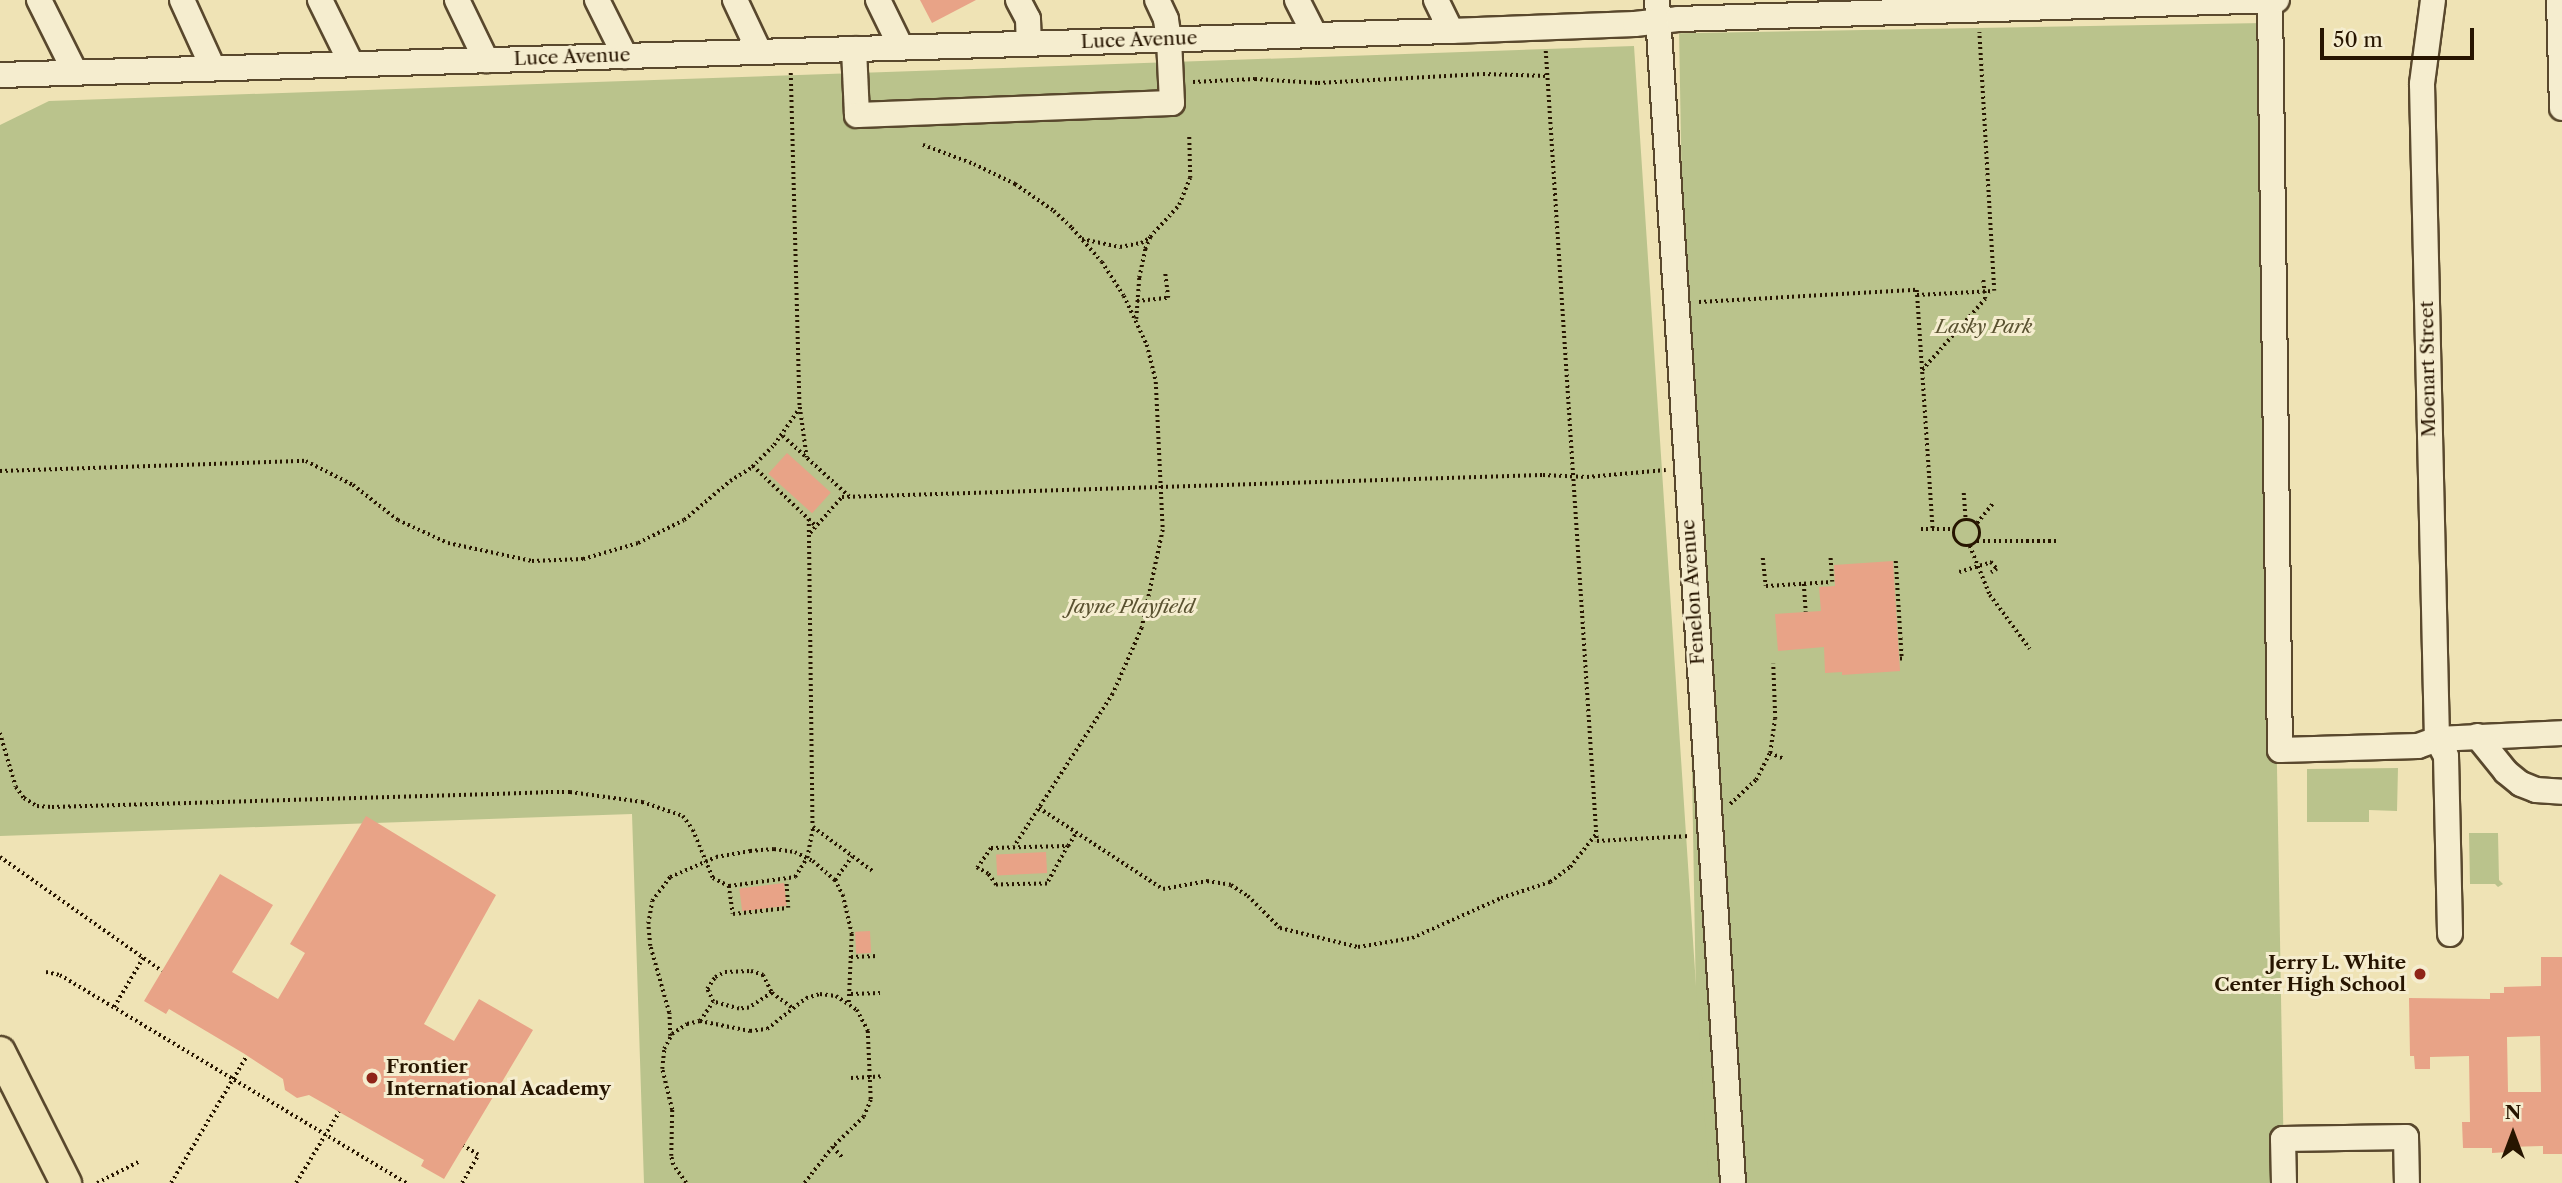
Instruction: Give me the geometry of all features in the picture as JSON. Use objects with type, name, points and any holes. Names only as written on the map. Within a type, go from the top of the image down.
[{"type":"main road","points":[[0,1052],[66,1183]]},
{"type":"street","points":[[39,0],[75,72]]},
{"type":"street","points":[[182,0],[213,68]]},
{"type":"street","points":[[320,0],[351,63]]},
{"type":"street","points":[[457,0],[486,60]]},
{"type":"street","points":[[597,0],[625,56]]},
{"type":"street","points":[[735,0],[759,51]]},
{"type":"street","points":[[878,0],[901,47]]},
{"type":"street","points":[[1018,0],[1028,19],[1029,43]]},
{"type":"street","points":[[854,49],[857,115],[1172,103],[1169,39],[1166,19],[1157,0]]},
{"type":"street","points":[[1297,0],[1315,35]]},
{"type":"street","points":[[1436,0],[1451,31]]},
{"type":"street","points":[[2270,0],[2280,750],[2418,747],[2437,739],[2562,733]]},
{"type":"street","name":"Luce Avenue","points":[[0,75],[1543,28],[1657,11],[2277,0]]},
{"type":"street","name":"Moenart Street","points":[[2433,0],[2422,84],[2437,739],[2446,756],[2450,934]]},
{"type":"street","points":[[2559,0],[2562,108]]},
{"type":"street","name":"Fenelon Avenue","points":[[1657,11],[1732,1183]]},
{"type":"street","points":[[2477,736],[2506,772],[2521,784],[2536,790],[2562,792]]},
{"type":"street","points":[[2284,1183],[2283,1139],[2406,1137],[2407,1183]]},
{"type":"path","points":[[1543,28],[1597,841],[1709,834]]},
{"type":"path","points":[[1917,295],[1994,291],[1978,30]]},
{"type":"path","points":[[790,50],[800,407],[807,458]]},
{"type":"path","points":[[1187,82],[1255,79],[1318,83],[1483,74],[1548,76]]},
{"type":"path","points":[[1082,239],[1121,247],[1141,243],[1150,237],[1179,205],[1185,192],[1191,164],[1189,137]]},
{"type":"path","points":[[923,145],[974,164],[1015,184],[1054,211],[1082,239],[1112,276],[1136,321],[1147,345],[1156,382],[1161,486],[1160,555],[1142,628],[1113,694],[1013,847]]},
{"type":"path","points":[[1136,321],[1141,265],[1150,237]]},
{"type":"path","points":[[1137,301],[1168,298],[1165,273]]},
{"type":"path","points":[[1922,370],[1984,299],[1983,280]]},
{"type":"path","points":[[1694,302],[1917,290],[1933,528]]},
{"type":"path","points":[[0,471],[306,461],[353,485],[398,520],[422,533],[471,550],[532,561],[583,559],[664,532],[752,467],[783,436],[800,407]]},
{"type":"path","points":[[783,436],[850,496]]},
{"type":"path","points":[[752,467],[816,526]]},
{"type":"path","points":[[842,497],[1574,476],[1686,468]]},
{"type":"path","points":[[809,534],[846,492]]},
{"type":"path","points":[[1964,494],[1966,520]]},
{"type":"path","points":[[1977,524],[1993,503]]},
{"type":"path","points":[[0,733],[16,787],[24,798],[37,806],[570,792],[642,803],[683,816],[693,830],[713,878],[729,886],[786,880],[795,877],[807,858],[813,827],[809,519]]},
{"type":"path","points":[[1921,529],[1954,528],[1966,520]]},
{"type":"path","points":[[1966,520],[1977,524],[1980,530],[1977,541]]},
{"type":"path","points":[[1954,528],[1957,542],[1969,546],[1990,595],[2030,649]]},
{"type":"path","points":[[1969,546],[1977,541],[2056,541]]},
{"type":"path","points":[[1763,558],[1766,586],[1832,582],[1830,555]]},
{"type":"path","points":[[1896,561],[1902,659],[1899,659]]},
{"type":"path","points":[[1959,572],[1991,562],[1997,569],[1991,573]]},
{"type":"path","points":[[1804,584],[1807,612]]},
{"type":"path","points":[[1728,805],[1751,787],[1770,753],[1775,719],[1773,664]]},
{"type":"path","points":[[1770,753],[1784,759]]},
{"type":"path","points":[[1039,808],[1163,889],[1207,881],[1231,885],[1248,896],[1280,928],[1358,947],[1412,938],[1501,898],[1550,882],[1570,867],[1597,833]]},
{"type":"path","points":[[813,827],[874,872]]},
{"type":"path","points":[[1068,846],[991,848],[977,868],[988,874],[996,885],[1047,884],[1076,833]]},
{"type":"path","points":[[670,1038],[669,1013],[650,946],[648,924],[652,901],[670,877],[705,862],[774,849],[807,858],[835,880],[848,911],[851,957],[849,1003]]},
{"type":"path","points":[[835,880],[852,856]]},
{"type":"path","points":[[0,857],[162,971]]},
{"type":"path","points":[[729,886],[733,914],[788,908],[786,880]]},
{"type":"path","points":[[851,957],[878,956]]},
{"type":"path","points":[[114,1007],[143,958]]},
{"type":"path","points":[[772,993],[749,1008],[722,1007],[713,1002],[707,989],[715,977],[736,970],[763,975],[772,993],[793,1008]]},
{"type":"path","points":[[46,972],[60,975],[406,1183]]},
{"type":"path","points":[[850,994],[880,993]]},
{"type":"path","points":[[686,1183],[673,1165],[671,1156],[672,1110],[662,1069],[664,1049],[670,1038],[687,1024],[700,1021],[757,1030],[772,1027],[806,998],[820,994],[836,996],[849,1003],[868,1031],[871,1077],[869,1108],[857,1126],[833,1147],[808,1182]]},
{"type":"path","points":[[700,1021],[713,1002]]},
{"type":"path","points":[[171,1183],[246,1057]]},
{"type":"path","points":[[851,1078],[884,1076]]},
{"type":"path","points":[[296,1183],[339,1112]]},
{"type":"path","points":[[462,1183],[478,1155],[463,1146]]},
{"type":"path","points":[[833,1147],[843,1158]]},
{"type":"path","points":[[97,1183],[140,1161]]},
{"type":"green space","name":"Lasky Park","points":[[2264,23],[2284,1183],[1699,1183],[1679,33]]},
{"type":"green space","name":"Jayne Playfield","points":[[1634,46],[1709,1183],[644,1183],[632,814],[0,836],[0,125],[49,101]]},
{"type":"green space","points":[[2398,768],[2397,811],[2369,810],[2369,822],[2307,822],[2307,769]]},
{"type":"green space","points":[[2469,833],[2498,833],[2499,880],[2503,884],[2498,887],[2495,884],[2470,884]]},
{"type":"building","points":[[920,0],[976,0],[932,23]]},
{"type":"building","points":[[787,453],[831,492],[812,513],[768,474]]},
{"type":"building","points":[[1893,561],[1900,671],[1842,675],[1842,672],[1825,673],[1824,647],[1778,651],[1775,614],[1821,611],[1819,587],[1835,586],[1834,565]]},
{"type":"building","points":[[366,816],[496,895],[424,1024],[454,1041],[479,999],[533,1030],[444,1179],[421,1166],[424,1160],[309,1095],[297,1098],[285,1090],[283,1079],[243,1053],[169,1009],[166,1014],[144,1001],[220,874],[273,905],[232,972],[278,999],[305,953],[290,944]]},
{"type":"building","points":[[1046,852],[1047,873],[997,876],[996,855]]},
{"type":"building","points":[[784,883],[787,906],[742,911],[739,888]]},
{"type":"building","points":[[870,931],[871,953],[856,954],[855,932]]},
{"type":"building","points":[[2541,957],[2562,957],[2562,1154],[2543,1154],[2543,1146],[2508,1147],[2508,1152],[2492,1153],[2492,1148],[2463,1148],[2462,1122],[2470,1122],[2469,1056],[2430,1057],[2430,1069],[2415,1069],[2414,1056],[2410,1056],[2409,998],[2490,999],[2490,993],[2504,993],[2504,987],[2541,986]],"holes":[[[2540,1036],[2541,1092],[2508,1092],[2507,1037]]]},
{"type":"place","name":"Jerry L. White Center High School","points":[[2420,974]]},
{"type":"place","name":"Frontier International Academy","points":[[372,1078]]}]
